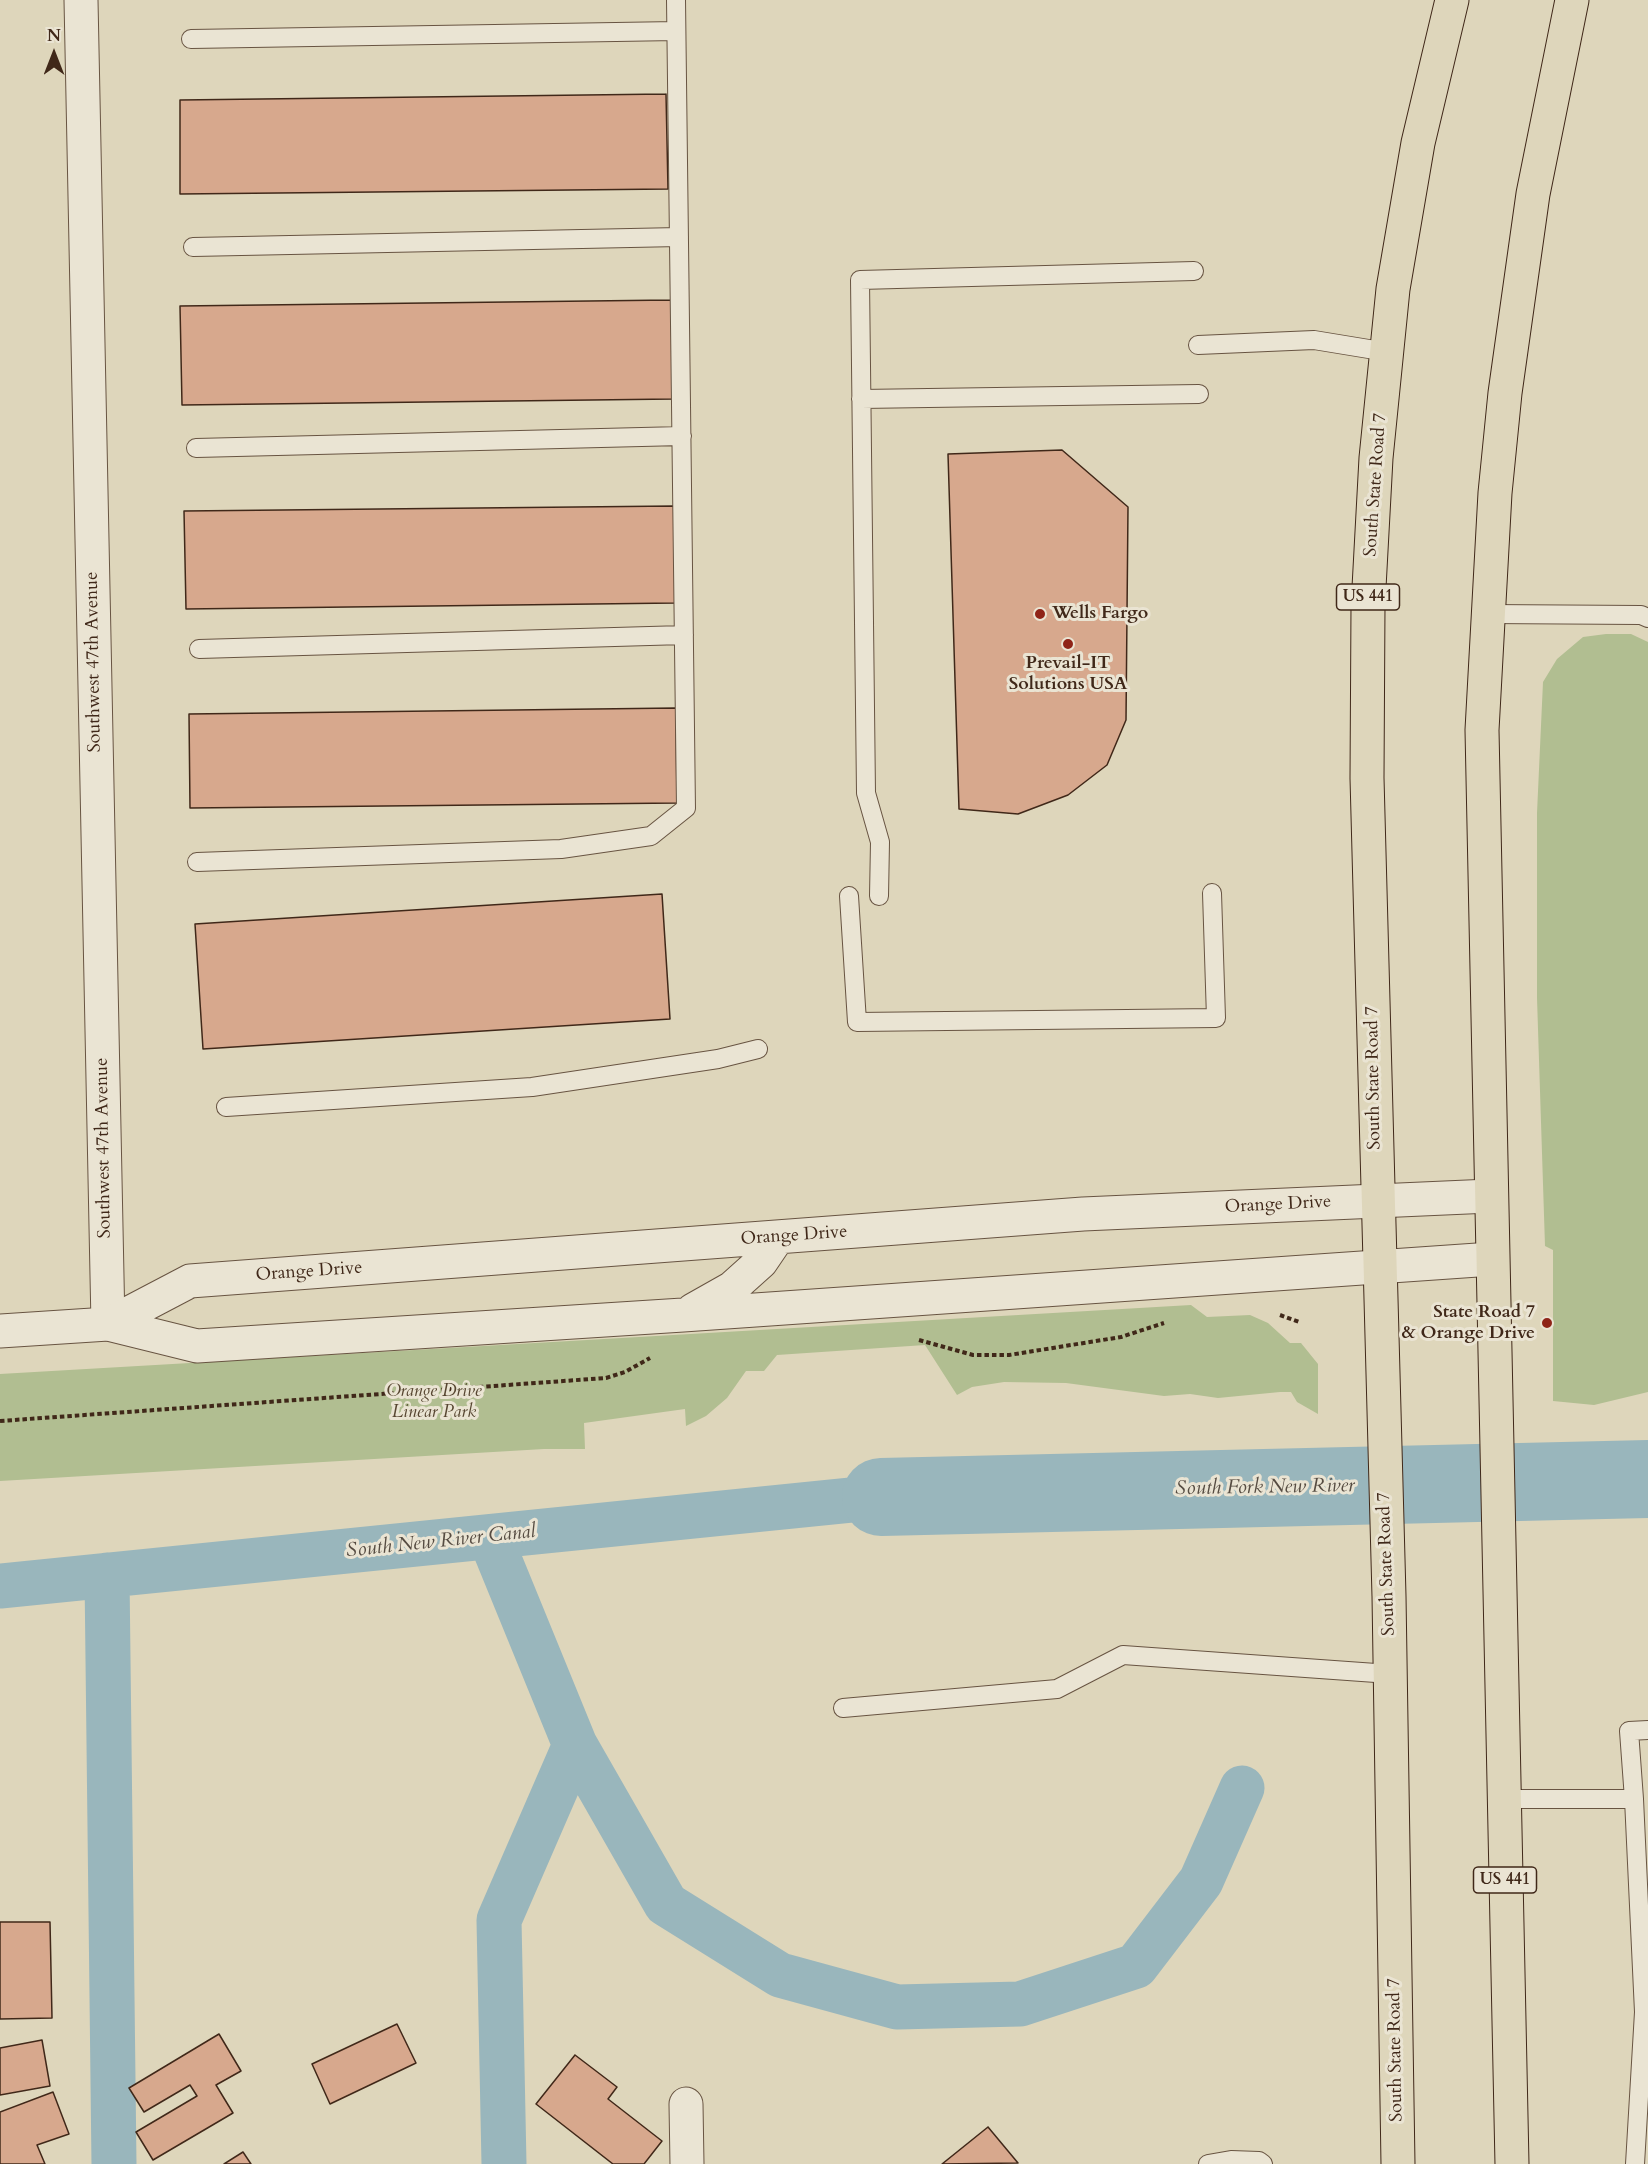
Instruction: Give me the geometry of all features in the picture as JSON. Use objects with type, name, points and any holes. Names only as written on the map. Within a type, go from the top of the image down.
[{"type":"main road","name":"South State Road 7","points":[[1398,2164],[1389,1596],[1367,789],[1368,606],[1376,458],[1393,288],[1418,143],[1452,0]]},
{"type":"main road","name":"US 441","points":[[1512,2164],[1498,1595],[1482,730],[1487,614],[1505,393],[1533,194],[1569,5]]},
{"type":"street","name":"Southwest 47th Avenue","points":[[81,0],[108,1324]]},
{"type":"street","name":"Orange Drive","points":[[108,1324],[190,1281],[1083,1214],[1490,1196]]},
{"type":"street","points":[[683,1316],[732,1288],[761,1262],[778,1237]]},
{"type":"street","name":"Orange Drive","points":[[0,1331],[108,1324],[197,1346],[683,1316],[1492,1259]]},
{"type":"street","points":[[686,2104],[687,2164]]},
{"type":"lane","points":[[197,862],[561,849],[651,836],[686,808],[676,0]]},
{"type":"lane","points":[[191,39],[676,31]]},
{"type":"lane","points":[[193,247],[679,237]]},
{"type":"lane","points":[[879,896],[880,842],[866,793],[860,280],[1194,271]]},
{"type":"lane","points":[[1197,345],[1314,340],[1387,352]]},
{"type":"lane","points":[[861,399],[1199,394]]},
{"type":"lane","points":[[196,448],[682,436]]},
{"type":"lane","points":[[1487,614],[1641,615],[1648,618]]},
{"type":"lane","points":[[199,649],[684,635]]},
{"type":"lane","points":[[849,896],[857,1022],[1216,1018],[1212,893]]},
{"type":"lane","points":[[226,1107],[532,1087],[717,1059],[758,1049]]},
{"type":"lane","points":[[843,1708],[1057,1689],[1124,1655],[1390,1674]]},
{"type":"lane","points":[[1635,2164],[1644,2012],[1629,1731],[1648,1730]]},
{"type":"lane","points":[[1503,1799],[1634,1799]]},
{"type":"lane","points":[[1208,2164],[1231,2160],[1258,2161],[1263,2164]]},
{"type":"path","points":[[1273,1312],[1299,1322]]},
{"type":"path","points":[[910,1339],[973,1355],[1009,1355],[1121,1337],[1173,1320]]},
{"type":"path","points":[[0,1421],[606,1378],[625,1372],[656,1354]]},
{"type":"green space","points":[[1631,634],[1648,642],[1648,1392],[1594,1405],[1553,1401],[1553,1250],[1545,1246],[1537,998],[1537,813],[1543,682],[1557,659],[1583,637]]},
{"type":"green space","name":"Orange Drive Linear Park","points":[[1191,1305],[1207,1317],[1250,1315],[1268,1323],[1290,1343],[1301,1343],[1318,1364],[1318,1414],[1297,1402],[1291,1392],[1218,1398],[1190,1394],[1164,1396],[1066,1383],[1004,1382],[972,1387],[957,1395],[925,1345],[777,1355],[764,1371],[746,1371],[727,1398],[706,1416],[686,1426],[685,1409],[584,1423],[585,1449],[544,1449],[0,1481],[0,1374]]},
{"type":"building","points":[[666,94],[668,189],[180,194],[180,100]]},
{"type":"building","points":[[671,300],[673,399],[182,405],[180,306]]},
{"type":"building","name":"Wells Fargo","points":[[1062,450],[1128,507],[1126,720],[1107,765],[1068,795],[1018,814],[959,809],[948,454]]},
{"type":"building","points":[[674,506],[675,603],[186,609],[184,511]]},
{"type":"building","points":[[676,708],[677,803],[190,808],[189,714]]},
{"type":"building","points":[[662,894],[670,1019],[203,1049],[195,924]]},
{"type":"building","points":[[0,1922],[50,1922],[52,2018],[0,2019]]},
{"type":"building","points":[[397,2024],[416,2063],[330,2104],[312,2064]]},
{"type":"building","points":[[219,2034],[241,2071],[216,2085],[233,2113],[153,2160],[136,2132],[197,2096],[190,2085],[144,2112],[129,2088]]},
{"type":"building","points":[[42,2040],[50,2086],[0,2095],[0,2048]]},
{"type":"building","points":[[575,2055],[617,2087],[608,2099],[662,2141],[644,2164],[613,2164],[536,2104]]},
{"type":"building","points":[[53,2092],[69,2134],[37,2145],[45,2164],[0,2164],[0,2112]]},
{"type":"building","points":[[988,2127],[1018,2163],[942,2164]]},
{"type":"building","points":[[243,2152],[251,2164],[224,2164]]},
{"type":"waterway","name":"South Fork New River","points":[[881,1497],[1648,1479]]},
{"type":"waterway","name":"South New River Canal","points":[[0,1586],[881,1497]]},
{"type":"waterway","points":[[490,1537],[575,1745],[499,1920],[504,2164]]},
{"type":"waterway","points":[[107,1575],[114,2164]]},
{"type":"waterway","points":[[575,1745],[666,1904],[780,1975],[897,2007],[1020,2004],[1136,1966],[1201,1881],[1242,1788]]},
{"type":"place","name":"Wells Fargo","points":[[1040,614]]},
{"type":"place","name":"Prevail-IT Solutions USA","points":[[1068,644]]},
{"type":"place","name":"State Road 7 & Orange Drive","points":[[1547,1323]]}]
